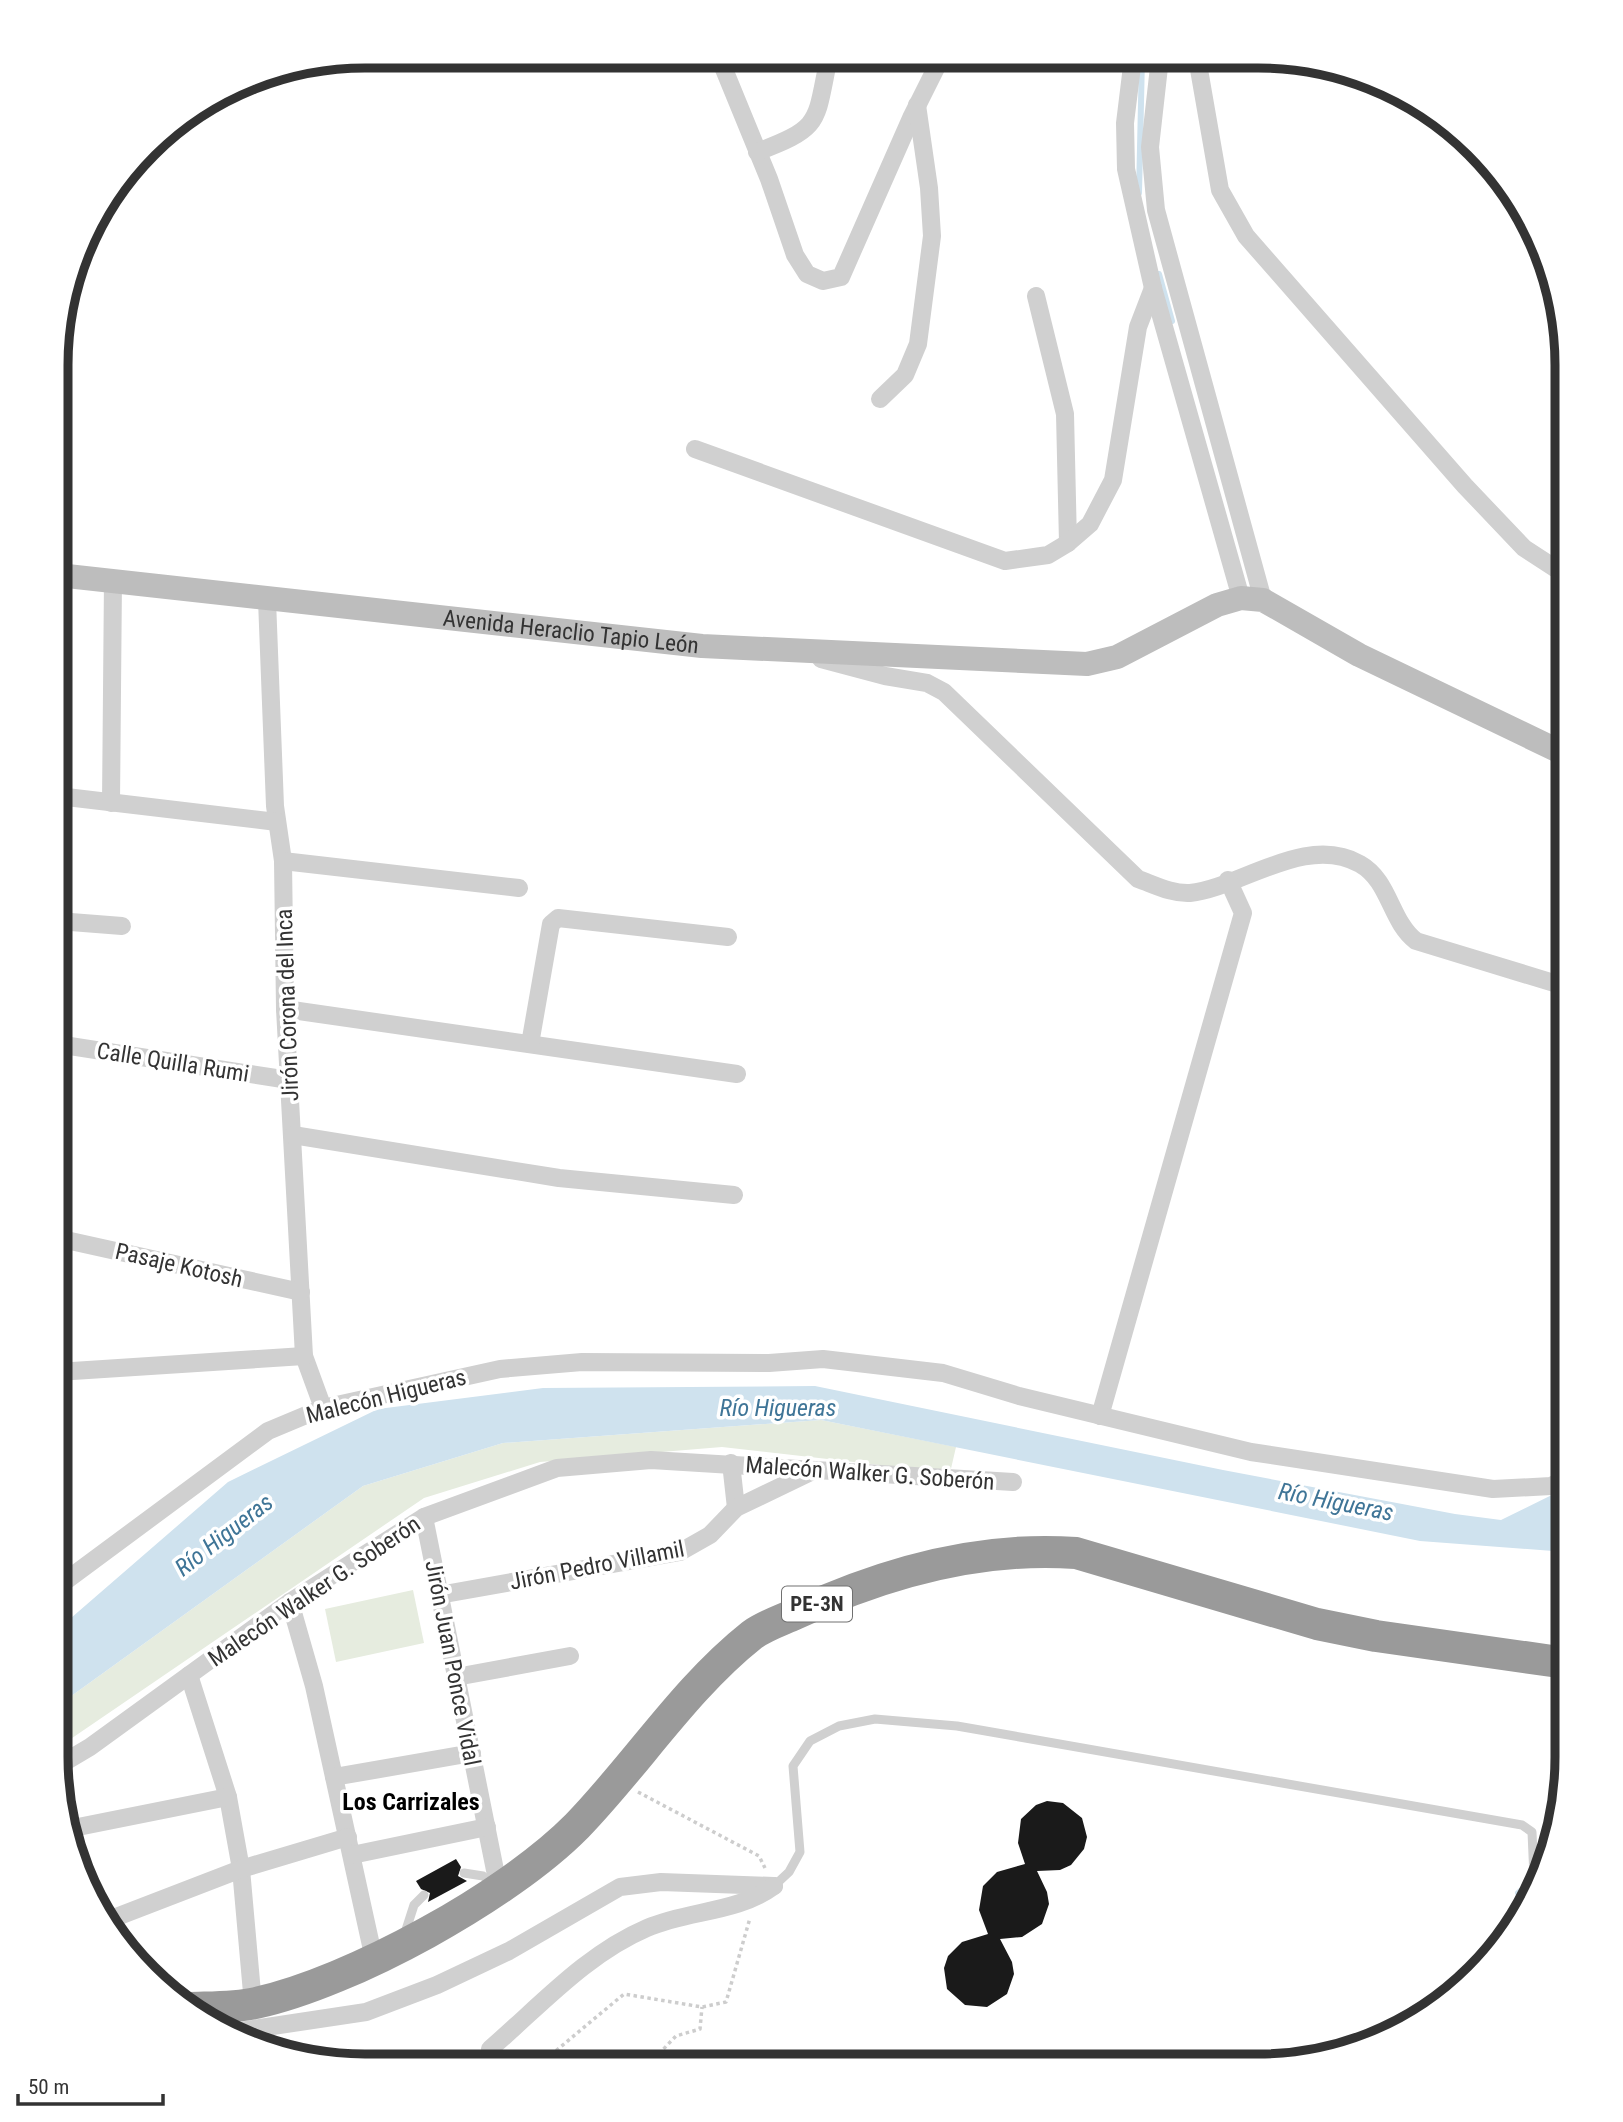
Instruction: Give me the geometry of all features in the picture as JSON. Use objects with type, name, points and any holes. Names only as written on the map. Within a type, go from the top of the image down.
[{"type":"highway","name":"PE-3N","points":[[215,2013],[246,2018],[294,1993],[374,1959],[499,1890],[575,1828],[658,1731],[754,1633],[817,1604],[962,1557],[1041,1550],[1076,1553],[1317,1623],[1377,1636],[1555,1661]]},
{"type":"street","points":[[723,68],[795,255],[807,274],[823,281],[841,276],[936,68]]},
{"type":"street","points":[[757,152],[806,131],[817,115],[827,68]]},
{"type":"street","points":[[1132,68],[1125,123],[1126,169],[1153,288],[1252,599],[1359,655],[1555,749]]},
{"type":"street","points":[[1159,68],[1150,147],[1156,210],[1252,599]]},
{"type":"street","points":[[1199,68],[1220,190],[1246,236],[1465,485],[1524,548],[1555,568]]},
{"type":"street","points":[[880,399],[905,375],[918,344],[930,250],[929,188],[917,105]]},
{"type":"street","points":[[695,449],[1005,561],[1048,555],[1068,544],[1090,524],[1113,480],[1138,327],[1153,288]]},
{"type":"street","points":[[1036,296],[1060,384],[1065,414],[1068,544]]},
{"type":"street","name":"Avenida Heraclio Tapio León","points":[[68,576],[113,579],[267,600],[702,646],[801,653],[1087,664],[1117,657],[1217,605],[1252,599]]},
{"type":"street","points":[[111,803],[113,579]]},
{"type":"street","name":"Jirón Corona del Inca","points":[[267,600],[277,822],[283,860],[285,1009],[304,1356],[323,1408]]},
{"type":"street","points":[[801,653],[885,676],[927,683],[944,692],[1139,880],[1169,891],[1189,893],[1276,862],[1332,856],[1348,858],[1371,873],[1406,933],[1416,941],[1555,983]]},
{"type":"street","points":[[68,797],[277,822]]},
{"type":"street","points":[[283,860],[519,888]]},
{"type":"street","points":[[1100,1416],[1243,912],[1228,880]]},
{"type":"street","points":[[530,1044],[551,924],[558,918],[728,937]]},
{"type":"street","points":[[68,922],[122,926]]},
{"type":"street","points":[[285,1009],[737,1074]]},
{"type":"street","name":"Calle Quilla Rumi","points":[[68,1046],[289,1080]]},
{"type":"street","points":[[293,1135],[559,1178],[734,1195]]},
{"type":"street","name":"Pasaje Kotosh","points":[[68,1240],[301,1292]]},
{"type":"street","points":[[68,1370],[304,1356]]},
{"type":"street","name":"Malecón Higueras","points":[[68,1579],[268,1431],[323,1408],[500,1368],[582,1362],[769,1363],[823,1359],[943,1373],[1100,1416],[1251,1452],[1493,1489],[1555,1484]]},
{"type":"street","name":"Malecón Walker G. Soberón","points":[[68,1759],[290,1602],[424,1517],[557,1468],[651,1460],[1013,1482]]},
{"type":"street","points":[[731,1463],[736,1508]]},
{"type":"street","name":"Jirón Pedro Villamil","points":[[439,1595],[680,1552],[710,1535],[736,1508],[817,1470]]},
{"type":"street","name":"Jirón Juan Ponce Vidal","points":[[424,1517],[499,1890]]},
{"type":"street","points":[[290,1602],[334,1777],[374,1959]]},
{"type":"street","points":[[456,1677],[570,1656]]},
{"type":"street","points":[[189,1675],[228,1797],[241,1869],[246,2018],[366,2012],[437,1985],[509,1951],[620,1887],[661,1882],[774,1886]]},
{"type":"street","points":[[334,1777],[472,1753]]},
{"type":"street","points":[[77,1827],[228,1797]]},
{"type":"street","points":[[115,1917],[241,1869],[350,1846],[486,1827]]},
{"type":"street","points":[[490,2049],[590,1961],[613,1947],[648,1928],[756,1899],[774,1886]]},
{"type":"lane","points":[[774,1886],[789,1872],[800,1852],[793,1766],[810,1741],[839,1726],[875,1719],[957,1726],[1522,1825],[1532,1832],[1534,1866]]},
{"type":"lane","points":[[464,1873],[483,1875],[499,1890]]},
{"type":"lane","points":[[402,1944],[407,1919],[414,1905],[424,1895]]},
{"type":"path","points":[[617,1781],[759,1856],[774,1886]]},
{"type":"path","points":[[552,2054],[624,1994],[702,2007],[726,2002],[756,1899]]},
{"type":"path","points":[[659,2054],[676,2036],[700,2029],[702,2007]]},
{"type":"shaded area","points":[[821,1420],[956,1447],[950,1473],[722,1447],[540,1462],[424,1498],[68,1741],[68,1698],[363,1486],[503,1443]]},
{"type":"shaded area","points":[[413,1590],[424,1643],[336,1662],[325,1609]]},
{"type":"water","name":"Río Higueras","points":[[815,1386],[1223,1470],[1455,1514],[1501,1520],[1555,1493],[1555,1551],[1420,1541],[821,1420],[503,1443],[363,1486],[68,1698],[68,1621],[228,1482],[378,1409],[543,1388]]},
{"type":"building","points":[[1047,1801],[1063,1803],[1082,1818],[1087,1837],[1084,1849],[1071,1865],[1060,1870],[1037,1871],[1047,1892],[1049,1904],[1042,1924],[1022,1937],[1000,1939],[1012,1962],[1014,1974],[1007,1994],[987,2007],[965,2005],[947,1989],[944,1968],[948,1956],[962,1942],[988,1934],[979,1910],[983,1886],[997,1872],[1025,1864],[1018,1843],[1021,1819],[1036,1805]]},
{"type":"building","points":[[456,1859],[461,1867],[458,1876],[467,1881],[428,1902],[430,1893],[421,1889],[416,1881]]},
{"type":"waterway","points":[[1139,193],[1142,68]]},
{"type":"waterway","points":[[1159,274],[1172,321]]},
{"type":"waterway","points":[[1518,1893],[1524,1888]]},
{"type":"district","name":"Los Carrizales","points":[[411,1802]]}]
